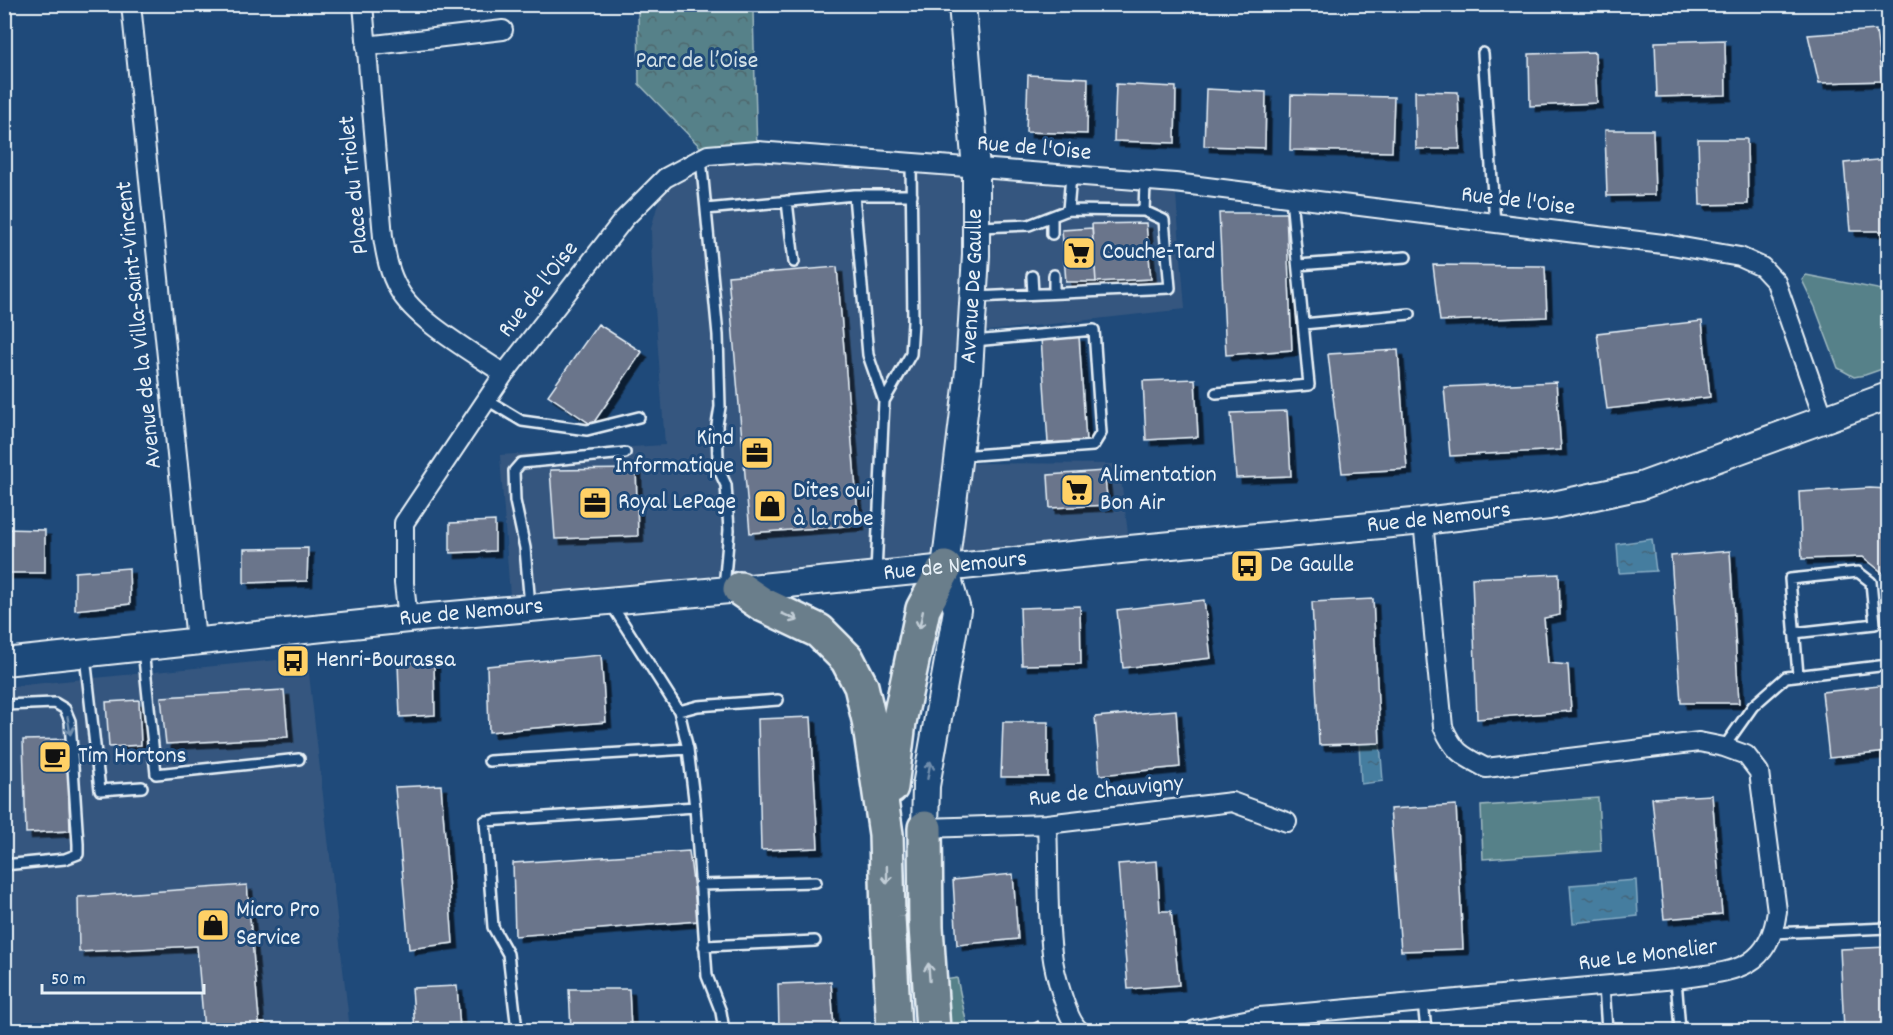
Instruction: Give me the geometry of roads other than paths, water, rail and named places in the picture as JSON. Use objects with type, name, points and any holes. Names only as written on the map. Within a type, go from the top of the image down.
[{"type":"highway","points":[[886,834],[898,722],[923,609],[945,568]]},
{"type":"highway","points":[[732,590],[819,631],[847,659],[861,686],[869,720],[886,834],[894,1030]]},
{"type":"highway","points":[[925,828],[926,927],[933,1030]]},
{"type":"street","name":"Avenue de la Villa-Saint-Vincent","points":[[131,4],[196,641]]},
{"type":"street","name":"Place du Triolet","points":[[363,4],[387,264],[399,291],[416,313],[504,374]]},
{"type":"street","name":"Avenue De Gaulle","points":[[945,568],[971,341],[977,227],[976,169],[962,4]]},
{"type":"street","points":[[366,46],[503,30]]},
{"type":"street","name":"Rue de l'Oise","points":[[408,619],[404,583],[404,523],[504,374],[624,219],[665,178],[708,155],[758,151],[1175,183],[1671,245],[1740,257],[1762,267],[1776,282],[1824,419]]},
{"type":"street","name":"Rue de Nemours","points":[[4,662],[408,619],[732,590],[1423,521],[1549,506],[1641,486],[1888,396]]},
{"type":"street","name":"Rue Le Monelier","points":[[1195,1030],[1260,1024],[1423,1002],[1676,979],[1738,969],[1758,957],[1769,942],[1777,911],[1759,772],[1746,755],[1724,747],[1699,742],[1486,768],[1452,747],[1443,727],[1423,521]]},
{"type":"street","points":[[925,828],[926,786],[957,610],[945,568]]},
{"type":"street","name":"Rue de Chauvigny","points":[[925,828],[1047,824],[1232,802],[1287,822]]},
{"type":"street","points":[[1047,824],[1052,954],[1066,1006],[1073,1025],[1079,1030]]},
{"type":"lane","points":[[1484,53],[1495,223]]},
{"type":"lane","points":[[701,158],[718,335],[720,407],[717,425],[718,459],[720,472],[726,485],[732,590]]},
{"type":"lane","points":[[884,401],[911,354],[913,322],[911,164]]},
{"type":"lane","points":[[1068,210],[1071,176]]},
{"type":"lane","points":[[1144,212],[1145,182]]},
{"type":"lane","points":[[706,209],[854,195],[912,195]]},
{"type":"lane","points":[[854,195],[868,355],[884,401],[876,575]]},
{"type":"lane","points":[[1216,393],[1309,384],[1291,198]]},
{"type":"lane","points":[[788,201],[794,262]]},
{"type":"lane","points":[[974,297],[1170,288],[1164,220],[1144,212],[1068,210],[1030,230],[977,227]]},
{"type":"lane","points":[[1052,218],[1052,234]]},
{"type":"lane","points":[[1298,265],[1406,257]]},
{"type":"lane","points":[[1054,275],[1054,293]]},
{"type":"lane","points":[[1032,276],[1033,294]]},
{"type":"lane","points":[[1303,324],[1410,314]]},
{"type":"lane","points":[[958,456],[1093,446],[1101,433],[1094,330],[971,341]]},
{"type":"lane","points":[[487,400],[522,421],[587,430],[639,417]]},
{"type":"lane","points":[[531,608],[525,548],[515,501],[514,471],[521,463],[625,453]]},
{"type":"lane","points":[[1794,633],[1875,624],[1871,582],[1858,572],[1790,579],[1794,633],[1798,675]]},
{"type":"lane","points":[[609,601],[679,711],[688,749],[695,807],[707,976],[721,1012],[724,1030]]},
{"type":"lane","points":[[142,647],[156,774],[299,759]]},
{"type":"lane","points":[[84,654],[100,790],[142,787]]},
{"type":"lane","points":[[1724,747],[1753,706],[1786,677],[1888,665]]},
{"type":"lane","points":[[679,711],[698,706],[778,700]]},
{"type":"lane","points":[[4,705],[55,703],[64,709],[70,721],[78,844],[78,854],[65,859],[4,865]]},
{"type":"lane","points":[[489,761],[688,749]]},
{"type":"lane","points":[[517,1030],[508,954],[493,927],[485,821],[695,807]]},
{"type":"lane","points":[[700,885],[816,882]]},
{"type":"lane","points":[[1772,933],[1888,928]]},
{"type":"lane","points":[[704,946],[815,941]]},
{"type":"lane","points":[[1676,979],[1680,1030]]},
{"type":"lane","points":[[1604,986],[1607,1030]]},
{"type":"lane","points":[[1423,1002],[1426,1030]]},
{"type":"water","points":[[1652,539],[1656,571],[1619,573],[1617,544]]},
{"type":"water","points":[[1359,743],[1380,743],[1383,781],[1361,784]]},
{"type":"water","points":[[1636,880],[1638,916],[1573,923],[1570,885]]},
{"type":"place","name":"Couche-Tard","points":[[1079,253]]},
{"type":"place","name":"Kind Informatique","points":[[757,453]]},
{"type":"place","name":"Alimentation Bon Air","points":[[1077,490]]},
{"type":"place","name":"Royal LePage","points":[[595,503]]},
{"type":"place","name":"Dites oui à la robe","points":[[770,506]]},
{"type":"place","name":"De Gaulle","points":[[1247,566]]},
{"type":"place","name":"Henri-Bourassa","points":[[293,661]]},
{"type":"place","name":"Tim Hortons","points":[[55,757]]},
{"type":"place","name":"Micro Pro Service","points":[[213,925]]},
{"type":"park label","name":"Parc de l’Oise","points":[[697,62]]}]
